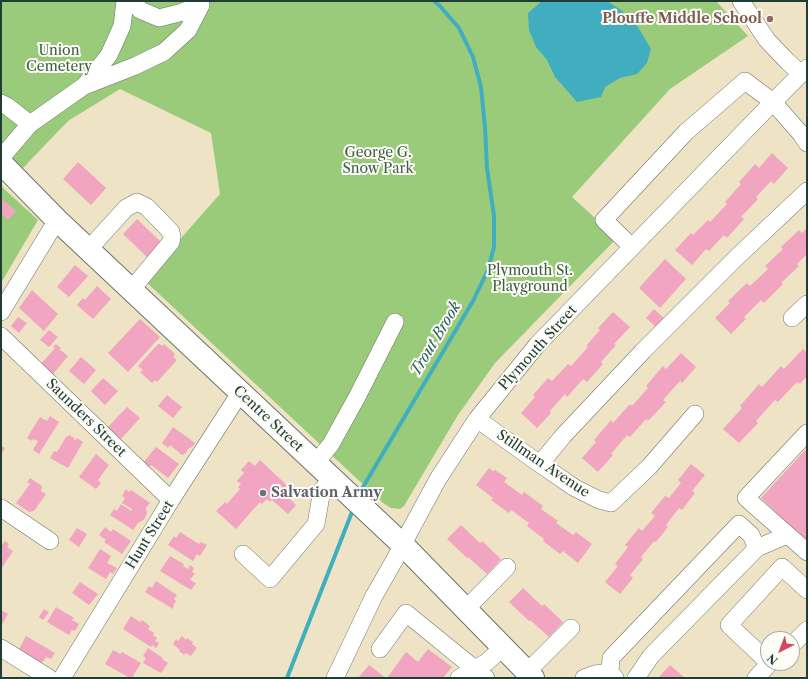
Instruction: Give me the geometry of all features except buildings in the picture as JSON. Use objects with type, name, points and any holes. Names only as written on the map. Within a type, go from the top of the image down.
[{"type":"main road","name":"Centre Street","points":[[1,163],[57,220],[130,290],[403,545],[530,675]]},
{"type":"street","points":[[84,86],[109,55],[122,26],[125,1]]},
{"type":"street","points":[[133,1],[140,10],[159,18],[179,13],[200,2]]},
{"type":"street","points":[[741,1],[767,40],[786,61],[804,71]]},
{"type":"street","points":[[1,158],[30,124],[84,86],[135,66],[164,52],[188,30],[200,2]]},
{"type":"street","name":"Plymouth Street","points":[[335,678],[374,596],[438,479],[477,419],[537,345],[804,71]]},
{"type":"street","points":[[632,247],[604,220],[686,132],[745,81],[773,102],[807,143]]},
{"type":"street","points":[[1,103],[30,124]]},
{"type":"street","points":[[540,464],[562,436],[643,351],[738,256],[807,191]]},
{"type":"street","points":[[88,250],[126,208],[137,202],[147,207],[171,232],[171,242],[130,290]]},
{"type":"street","points":[[1,312],[57,220]]},
{"type":"street","points":[[792,318],[807,304]]},
{"type":"street","points":[[316,463],[331,444],[395,322]]},
{"type":"street","name":"Saunders Street","points":[[1,336],[171,500]]},
{"type":"street","name":"Hunt Street","points":[[62,678],[171,500],[240,393]]},
{"type":"street","name":"Stillman Avenue","points":[[477,419],[575,488],[599,500],[611,503],[649,467],[695,414]]},
{"type":"street","points":[[807,433],[746,498],[807,552]]},
{"type":"street","points":[[243,554],[270,580],[316,524],[322,490],[332,479]]},
{"type":"street","points":[[1,508],[50,541]]},
{"type":"street","points":[[584,678],[595,674],[612,675],[611,658],[739,524],[751,535],[757,548]]},
{"type":"street","points":[[636,678],[651,656],[757,548],[787,535]]},
{"type":"street","points":[[466,609],[507,567]]},
{"type":"street","points":[[760,654],[729,625],[782,567],[807,590]]},
{"type":"street","points":[[380,649],[406,613],[481,674]]},
{"type":"street","points":[[530,675],[571,628]]},
{"type":"street","points":[[481,674],[487,662],[503,647]]},
{"type":"street","points":[[1,648],[49,678]]},
{"type":"street","points":[[459,678],[481,674]]},
{"type":"green space","name":"George G. Snow Park","points":[[1,1],[716,1],[748,36],[670,89],[572,197],[617,238],[495,363],[458,415],[404,506],[400,509],[391,508],[383,503],[144,280],[220,194],[211,133],[120,89],[68,121],[23,168],[1,147]]},
{"type":"green space","points":[[1,186],[38,220],[1,283]]},
{"type":"water","points":[[542,1],[607,1],[621,10],[638,27],[651,49],[647,63],[637,74],[620,78],[605,87],[601,97],[577,102],[555,77],[547,60],[536,47],[529,30],[528,13]]},
{"type":"waterway","name":"Trout Brook","points":[[360,496],[363,487],[473,301],[488,270],[494,247],[494,216],[487,168],[481,87],[473,57],[459,28],[434,1]]},
{"type":"waterway","name":"Trout Brook","points":[[287,678],[354,507]]},
{"type":"place","name":"Plouffe Middle School","points":[[770,19]]},
{"type":"place","name":"Salvation Army","points":[[263,493]]},
{"type":"park label","name":"Union Cemetery","points":[[59,60]]},
{"type":"park label","name":"Plymouth St. Playground","points":[[530,280]]}]
